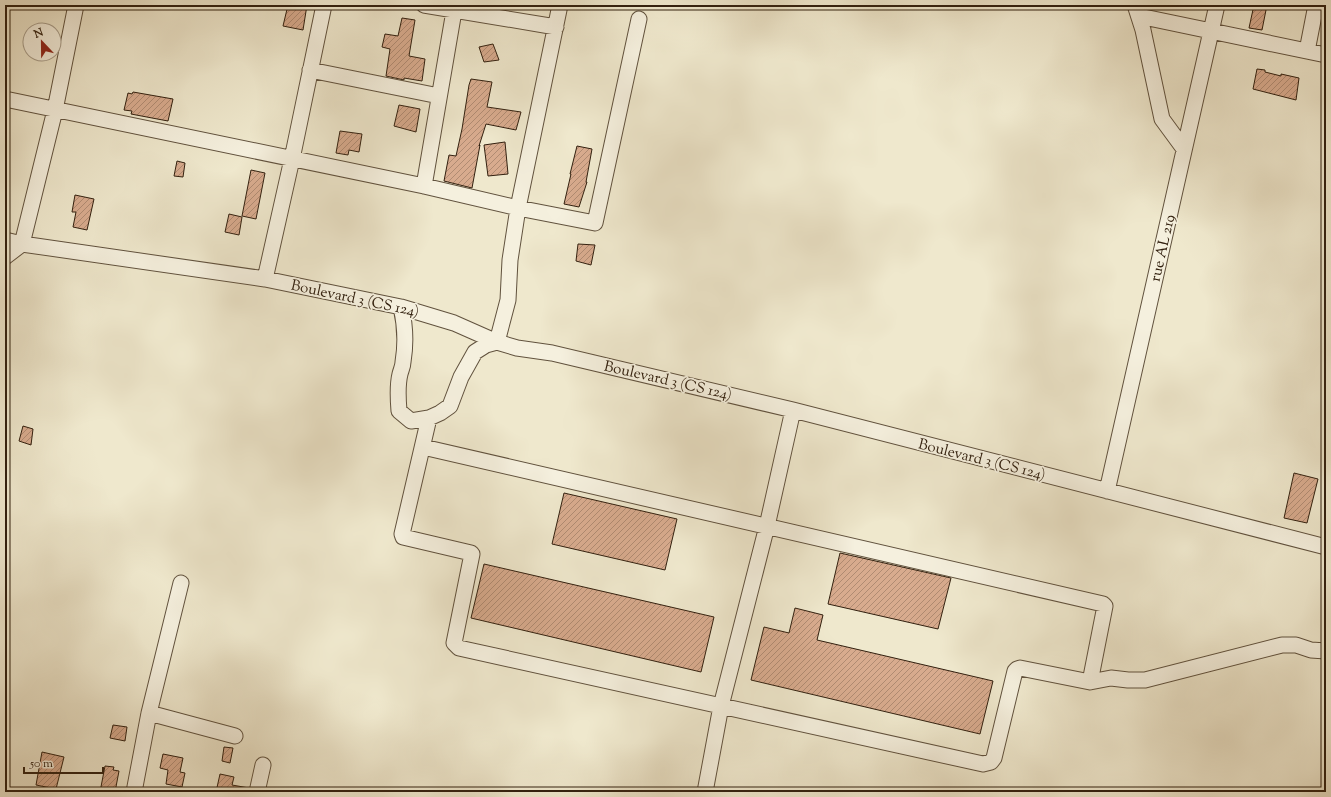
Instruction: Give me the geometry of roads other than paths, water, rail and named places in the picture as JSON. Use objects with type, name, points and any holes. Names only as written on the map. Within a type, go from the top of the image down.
[{"type":"street","points":[[5,257],[22,244],[55,110],[76,5]]},
{"type":"street","points":[[265,279],[324,5]]},
{"type":"street","points":[[424,5],[556,27]]},
{"type":"street","points":[[401,307],[404,318],[404,340],[403,363],[398,394],[399,411],[411,420],[430,418],[450,406],[461,377],[475,352],[486,345],[497,342],[508,300],[510,260],[518,208],[560,5]]},
{"type":"street","name":"rue AL 219","points":[[1107,491],[1217,5]]},
{"type":"street","points":[[1307,51],[1316,5]]},
{"type":"street","points":[[1184,149],[1162,118],[1137,9],[1211,31],[1326,55]]},
{"type":"street","points":[[424,186],[454,11]]},
{"type":"street","points":[[5,99],[424,186],[595,224],[639,19]]},
{"type":"street","points":[[310,70],[440,96]]},
{"type":"street","name":"Boulevard 3 (CS 124)","points":[[5,240],[22,244],[265,279],[401,307],[454,323],[497,342],[517,348],[559,354],[793,410],[1326,547]]},
{"type":"street","points":[[705,792],[720,706],[767,526],[793,410]]},
{"type":"street","points":[[430,418],[402,534],[403,537],[472,554],[454,643],[456,646],[467,650],[976,764],[987,764],[994,758],[1015,671],[1020,668],[1090,682],[1111,678],[1145,680],[1282,645],[1296,645],[1311,650],[1326,651]]},
{"type":"street","points":[[423,447],[1103,604],[1105,606],[1090,682]]},
{"type":"street","points":[[134,792],[148,714],[181,582]]},
{"type":"street","points":[[148,714],[235,736]]},
{"type":"street","points":[[257,792],[263,765]]}]
